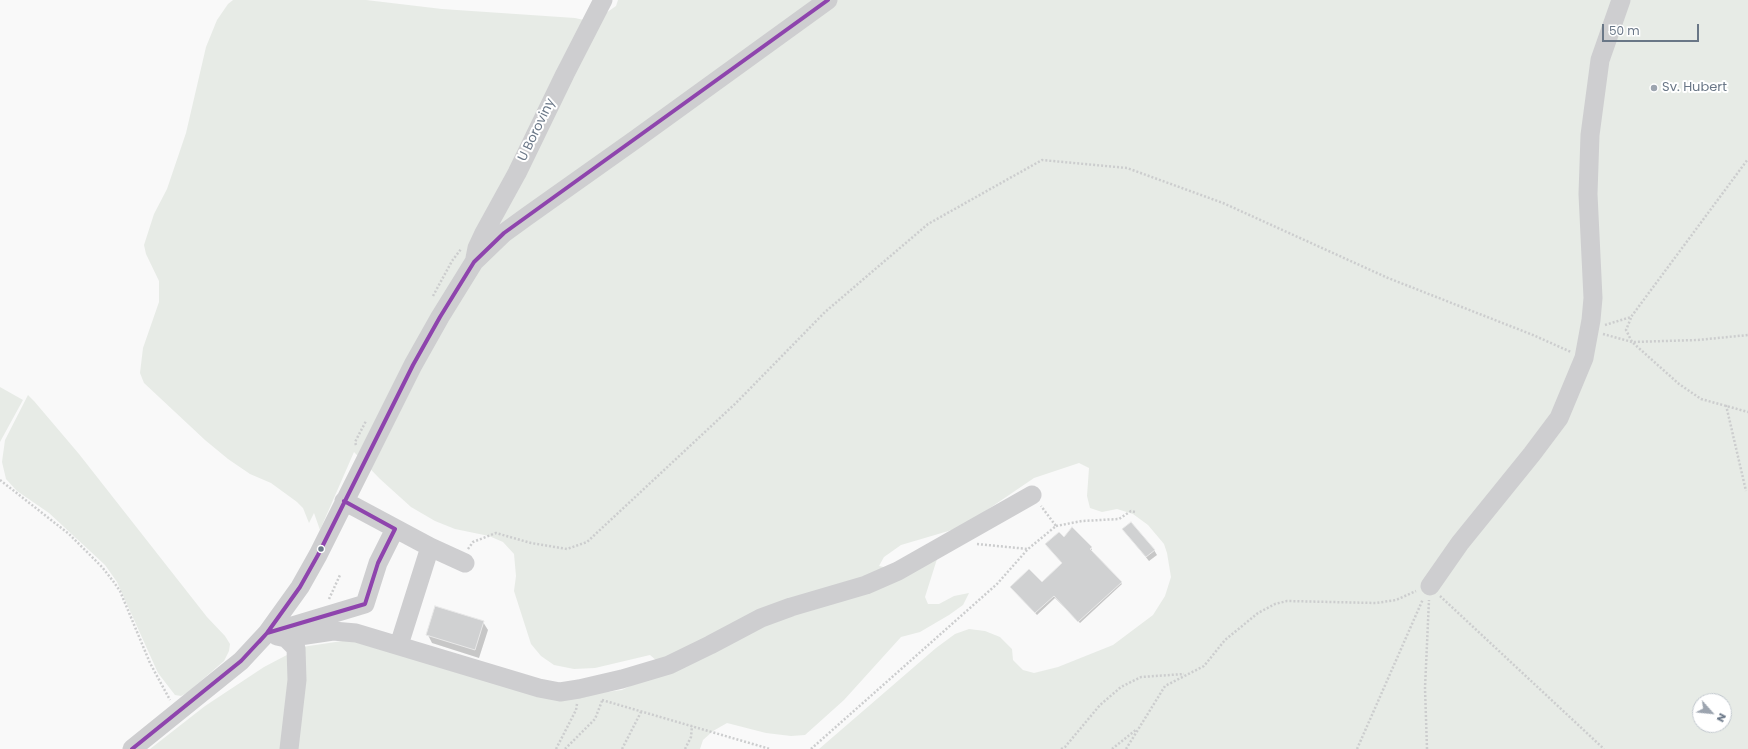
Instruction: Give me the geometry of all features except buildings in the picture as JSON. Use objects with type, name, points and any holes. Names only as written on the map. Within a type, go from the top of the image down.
[{"type":"street","name":"U Boroviny","points":[[474,262],[477,248],[484,233],[517,173],[603,0]]},
{"type":"street","points":[[132,749],[241,661],[268,633],[300,587],[380,430],[440,317],[474,262],[504,233],[828,0]]},
{"type":"street","points":[[1430,586],[1460,543],[1559,418],[1584,358],[1593,298],[1588,194],[1590,135],[1600,60],[1621,0]]},
{"type":"street","points":[[268,633],[286,638],[333,630],[356,633],[539,688],[560,692],[568,691],[622,679],[669,665],[761,618],[791,607],[866,585],[898,572],[1032,495]]},
{"type":"street","points":[[344,501],[395,529],[462,562]]},
{"type":"street","points":[[268,633],[365,604],[378,563],[395,529]]},
{"type":"street","points":[[399,645],[430,547]]},
{"type":"street","points":[[286,638],[296,648],[297,680],[289,749]]},
{"type":"path","points":[[1748,159],[1631,317],[1626,330],[1632,342],[1684,388],[1701,399],[1748,412]]},
{"type":"path","points":[[462,562],[473,542],[496,533],[531,543],[567,549],[587,542],[736,403],[825,312],[928,224],[1042,160],[1127,168],[1223,204],[1388,278],[1532,334],[1584,358]]},
{"type":"path","points":[[1589,330],[1631,317]]},
{"type":"path","points":[[1589,330],[1632,342],[1698,340],[1748,335]]},
{"type":"path","points":[[1726,405],[1746,491]]},
{"type":"path","points":[[0,480],[69,534],[102,567],[113,581],[120,591],[156,675],[177,712]]},
{"type":"path","points":[[1032,495],[1056,526]]},
{"type":"path","points":[[811,749],[997,584],[1028,549],[1056,526],[1082,521],[1119,519],[1131,511],[1135,512]]},
{"type":"path","points":[[973,544],[1028,549]]},
{"type":"path","points":[[1126,749],[1165,686],[1204,666],[1225,640],[1258,613],[1275,604],[1287,601],[1376,603],[1396,600],[1430,586]]},
{"type":"path","points":[[1357,749],[1415,614],[1430,586]]},
{"type":"path","points":[[1427,749],[1426,688],[1430,586]]},
{"type":"path","points":[[1430,586],[1604,749]]},
{"type":"path","points":[[1061,749],[1065,747],[1100,705],[1121,687],[1142,678],[1186,674]]},
{"type":"path","points":[[556,749],[576,710],[579,694],[568,691]]},
{"type":"path","points":[[596,699],[768,749]]},
{"type":"path","points":[[565,749],[595,719],[602,701]]},
{"type":"path","points":[[622,749],[641,712]]},
{"type":"path","points":[[685,749],[691,737],[692,726]]},
{"type":"path","points":[[1112,749],[1138,728]]},
{"type":"shaded area","points":[[233,0],[366,0],[442,9],[575,18],[593,22],[616,6],[618,0],[1748,0],[1748,749],[819,749],[936,648],[955,634],[969,629],[985,631],[1000,637],[1012,649],[1013,660],[1023,670],[1034,673],[1058,667],[1113,645],[1153,615],[1165,596],[1171,577],[1164,544],[1148,525],[1133,514],[1117,509],[1102,512],[1090,508],[1087,496],[1089,468],[1079,463],[1034,478],[962,527],[901,545],[884,557],[879,566],[888,568],[937,559],[925,597],[928,604],[939,604],[954,596],[969,593],[963,605],[949,615],[920,632],[901,637],[844,700],[805,735],[791,736],[766,733],[727,723],[713,731],[703,740],[700,749],[150,749],[205,706],[264,667],[302,647],[349,640],[575,696],[622,690],[644,679],[657,661],[650,655],[595,668],[574,669],[554,665],[541,656],[531,644],[514,591],[516,576],[514,554],[503,542],[489,536],[455,529],[435,521],[411,507],[380,479],[354,452],[320,530],[314,513],[309,523],[303,508],[297,502],[271,483],[250,474],[228,459],[205,440],[144,383],[140,373],[143,348],[159,302],[159,281],[146,254],[144,245],[154,214],[167,189],[186,133],[206,47],[217,20],[228,4]]},
{"type":"shaded area","points":[[0,387],[23,400],[0,442]]},
{"type":"shaded area","points":[[28,395],[79,454],[207,617],[225,636],[230,644],[229,651],[224,661],[187,693],[181,696],[175,695],[158,673],[117,582],[105,565],[49,513],[17,491],[6,479],[2,462],[5,440]]},
{"type":"transit line","points":[[132,749],[241,661],[267,633],[300,587],[318,555],[413,365],[440,317],[474,262],[504,233],[828,0]]},
{"type":"transit line","points":[[259,642],[267,633],[365,604],[378,563],[395,529],[344,501]]},
{"type":"place","name":"Sv. Hubert","points":[[1654,88]]}]
